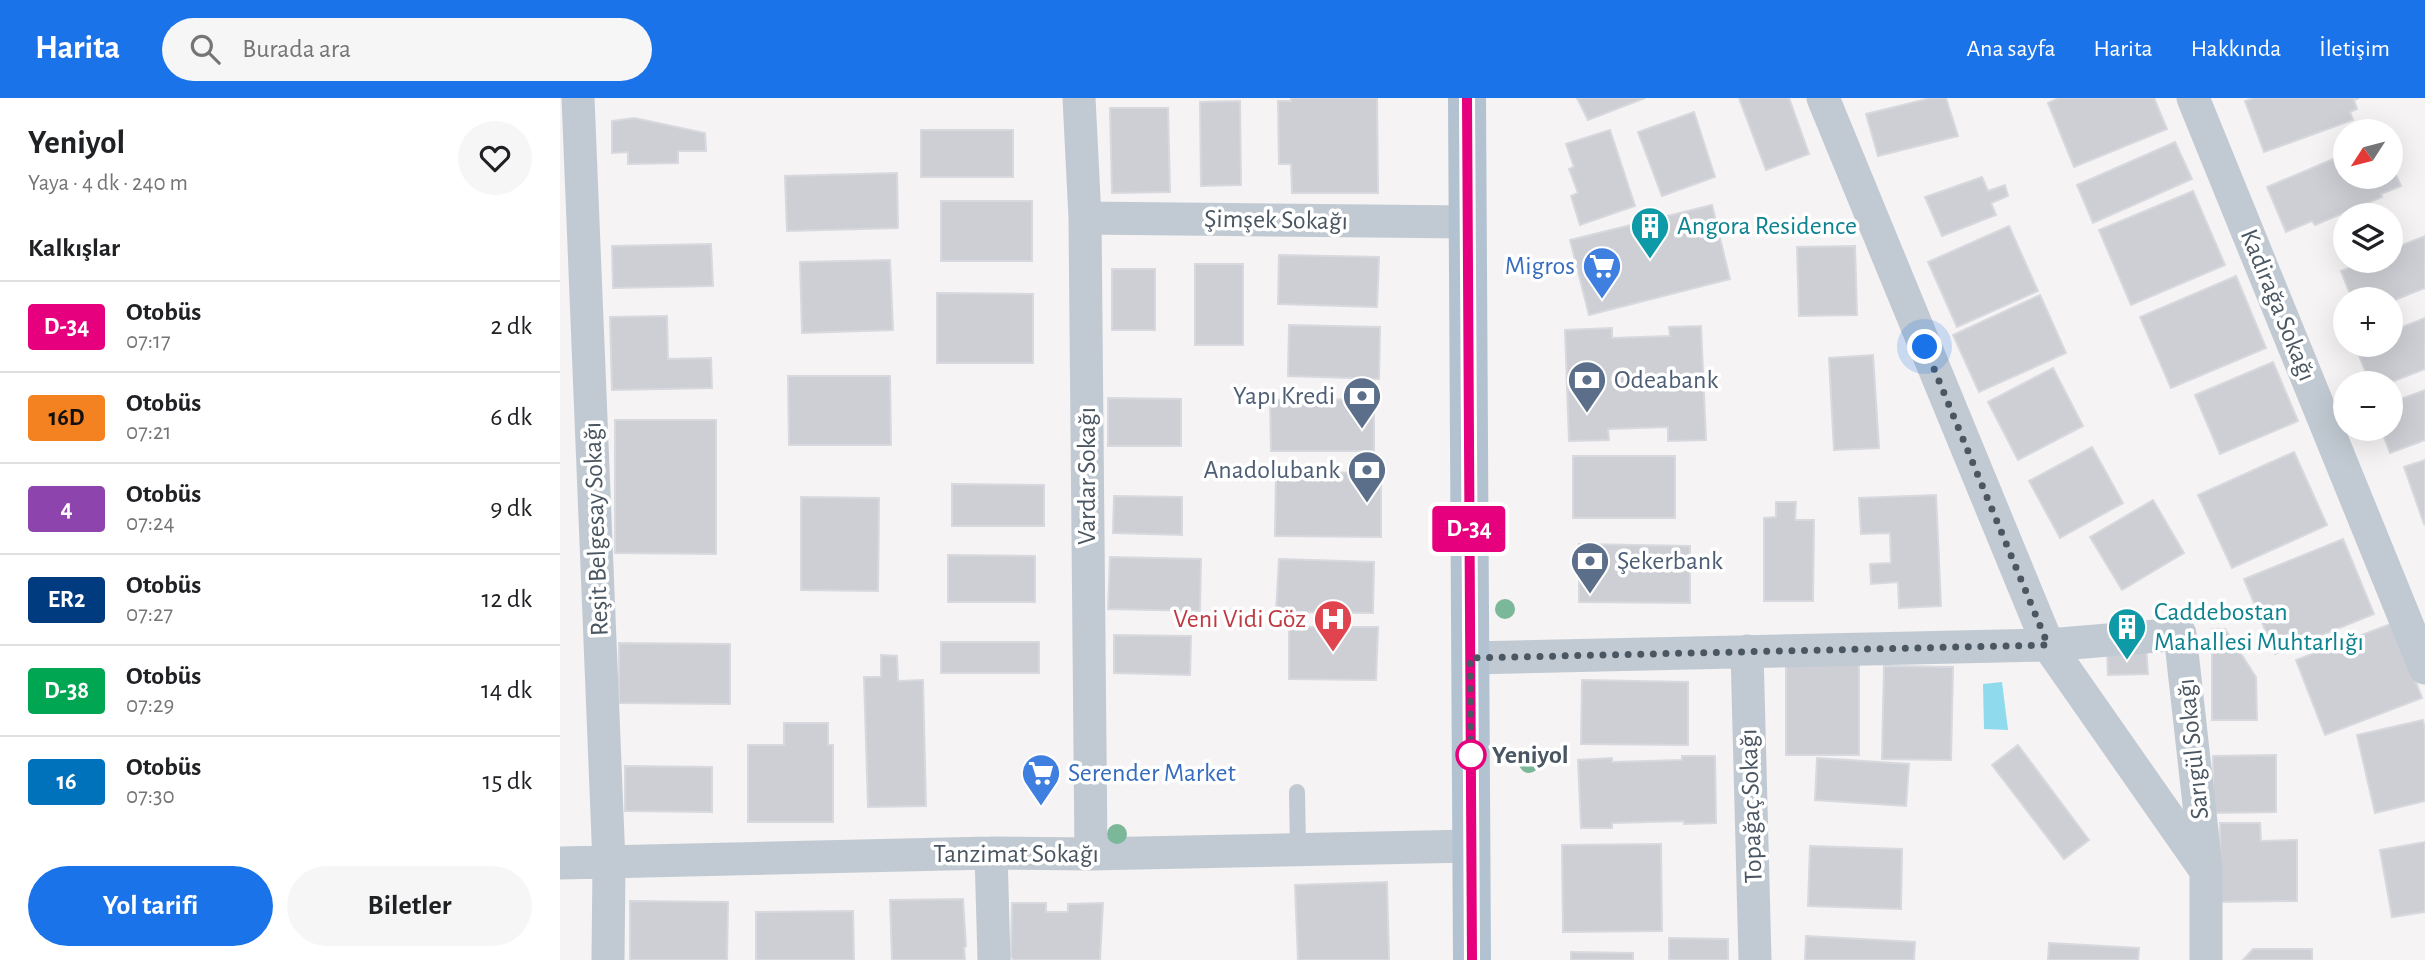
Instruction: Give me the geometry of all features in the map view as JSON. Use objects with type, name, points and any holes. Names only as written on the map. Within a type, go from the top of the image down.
[{"type":"main road","points":[[1467,98],[1472,960]]},
{"type":"street","name":"Reşit Belgesay Sokağı","points":[[578,98],[610,863],[608,960]]},
{"type":"street","name":"Vardar Sokağı","points":[[1079,98],[1085,218],[1091,854]]},
{"type":"street","name":"Sarıgül Sokağı","points":[[1823,98],[2048,645],[2206,871]]},
{"type":"street","name":"Kadirağa Sokağı","points":[[2193,98],[2425,668]]},
{"type":"street","name":"Şimşek Sokağı","points":[[1085,218],[1467,222]]},
{"type":"street","name":"Sarıgül Sokağı","points":[[2048,645],[2180,634],[2206,871],[2206,960]]},
{"type":"street","points":[[1470,658],[2048,645]]},
{"type":"street","name":"Topağaç Sokağı","points":[[1747,651],[1755,960]]},
{"type":"street","name":"Tanzimat Sokağı","points":[[560,863],[1472,846]]},
{"type":"street","points":[[992,853],[994,960]]},
{"type":"lane","points":[[1297,792],[1297,849]]},
{"type":"water","points":[[2002,682],[2008,730],[1984,729],[1983,684]]},
{"type":"building","points":[[1291,98],[1377,98],[1378,193],[1292,193],[1291,164],[1279,164],[1278,101],[1291,101]]},
{"type":"building","points":[[1577,98],[1645,98],[1588,120]]},
{"type":"building","points":[[1739,98],[1789,98],[1809,154],[1766,170]]},
{"type":"building","points":[[1931,98],[1946,98],[1958,136],[1878,156],[1866,114]]},
{"type":"building","points":[[2059,98],[2154,98],[2167,129],[2074,167],[2048,103]]},
{"type":"building","points":[[2254,98],[2359,98],[2354,100],[2357,109],[2350,112],[2353,119],[2333,119],[2333,127],[2264,152],[2245,101]]},
{"type":"building","points":[[1240,101],[1241,185],[1201,186],[1200,102]]},
{"type":"building","points":[[1110,108],[1168,108],[1170,192],[1112,193]]},
{"type":"building","points":[[1694,112],[1715,177],[1662,196],[1638,132]]},
{"type":"building","points":[[634,118],[705,133],[706,151],[678,151],[678,163],[628,164],[628,152],[612,153],[612,121]]},
{"type":"building","points":[[921,130],[1013,130],[1013,177],[921,177]]},
{"type":"building","points":[[1610,130],[1635,206],[1580,225],[1571,196],[1578,193],[1569,169],[1574,167],[1566,144]]},
{"type":"building","points":[[2175,142],[2192,179],[2093,223],[2077,185]]},
{"type":"building","points":[[2333,159],[2333,189],[2394,189],[2368,203],[2333,203],[2333,217],[2315,225],[2312,221],[2286,232],[2267,187]]},
{"type":"building","points":[[897,173],[898,228],[787,231],[785,176]]},
{"type":"building","points":[[1982,177],[1988,191],[2005,185],[2008,196],[1991,203],[1996,215],[1942,236],[1925,197]]},
{"type":"building","points":[[2193,191],[2225,265],[2131,305],[2099,230]]},
{"type":"building","points":[[941,201],[1032,201],[1032,261],[941,261]]},
{"type":"building","name":"Angora Residence","points":[[1712,205],[1730,279],[1589,315],[1570,240]]},
{"type":"building","points":[[2009,226],[2038,291],[1957,327],[1928,262]]},
{"type":"building","points":[[2425,236],[2425,288],[2403,297],[2403,287],[2347,287],[2342,273],[2403,273],[2403,245]]},
{"type":"building","points":[[711,244],[713,286],[613,288],[612,246]]},
{"type":"building","points":[[1855,246],[1857,315],[1799,316],[1797,247]]},
{"type":"building","points":[[1279,255],[1379,257],[1377,307],[1278,304]]},
{"type":"building","points":[[890,260],[893,330],[802,333],[800,262]]},
{"type":"building","points":[[1195,264],[1243,264],[1243,345],[1195,345]]},
{"type":"building","points":[[1112,269],[1155,269],[1155,330],[1112,330]]},
{"type":"building","points":[[2236,276],[2266,348],[2171,388],[2140,317]]},
{"type":"building","points":[[937,293],[1033,294],[1033,363],[937,363]]},
{"type":"building","points":[[2040,295],[2066,353],[1979,392],[1953,335]]},
{"type":"building","points":[[667,316],[668,359],[711,358],[712,388],[612,390],[610,317]]},
{"type":"building","points":[[2425,318],[2425,369],[2403,378],[2403,371],[2365,371],[2360,357],[2403,357],[2403,327]]},
{"type":"building","points":[[1289,325],[1380,327],[1379,379],[1288,376]]},
{"type":"building","points":[[1701,326],[1706,440],[1668,441],[1668,427],[1608,429],[1609,440],[1569,441],[1565,330],[1612,328],[1612,338],[1670,336],[1669,327]]},
{"type":"building","points":[[1873,355],[1879,448],[1834,450],[1829,358]]},
{"type":"building","points":[[2273,362],[2298,421],[2220,454],[2195,395]]},
{"type":"building","points":[[2053,368],[2083,426],[2018,460],[1988,402]]},
{"type":"building","points":[[788,376],[890,376],[891,445],[789,445]]},
{"type":"building","points":[[2425,390],[2425,440],[2390,453],[2386,441],[2403,441],[2403,398]]},
{"type":"building","points":[[1108,398],[1181,399],[1181,446],[1108,446]]},
{"type":"building","points":[[1374,399],[1374,451],[1271,451],[1270,400]]},
{"type":"building","points":[[615,420],[716,420],[716,554],[615,553]]},
{"type":"building","points":[[2092,447],[2123,503],[2060,538],[2029,481]]},
{"type":"building","points":[[2294,452],[2327,525],[2232,568],[2198,495]]},
{"type":"building","points":[[1573,456],[1675,456],[1675,518],[1573,518]]},
{"type":"building","points":[[2425,460],[2425,524],[2424,524],[2404,467]]},
{"type":"building","points":[[1276,472],[1381,473],[1381,537],[1275,536]]},
{"type":"building","points":[[952,484],[1044,485],[1044,526],[952,526]]},
{"type":"building","points":[[1936,495],[1941,606],[1899,608],[1898,582],[1871,584],[1870,564],[1891,563],[1890,533],[1861,534],[1859,498]]},
{"type":"building","points":[[1114,496],[1182,497],[1182,535],[1113,533]]},
{"type":"building","points":[[801,497],[879,498],[878,591],[801,590]]},
{"type":"building","points":[[2153,500],[2184,553],[2122,590],[2090,537]]},
{"type":"building","points":[[1776,502],[1796,502],[1795,520],[1814,520],[1813,601],[1764,601],[1764,518],[1776,517]]},
{"type":"building","points":[[2343,539],[2374,614],[2275,654],[2244,579]]},
{"type":"building","points":[[1579,544],[1690,546],[1690,603],[1579,602]]},
{"type":"building","points":[[948,555],[1035,556],[1035,602],[948,602]]},
{"type":"building","points":[[1110,557],[1201,559],[1200,611],[1108,609]]},
{"type":"building","points":[[1279,559],[1374,562],[1373,613],[1276,612]]},
{"type":"building","points":[[2393,623],[2422,698],[2325,735],[2296,660]]},
{"type":"building","name":"Veni Vidi Göz","points":[[1289,627],[1378,627],[1376,680],[1289,679]]},
{"type":"building","points":[[2212,629],[2225,629],[2256,677],[2257,720],[2212,720]]},
{"type":"building","points":[[1114,635],[1191,636],[1190,675],[1114,673]]},
{"type":"building","points":[[941,642],[1039,642],[1039,673],[941,673]]},
{"type":"building","points":[[619,643],[730,644],[730,704],[619,703]]},
{"type":"building","name":"Caddebostan Mahallesi Muhtarlığı","points":[[2146,645],[2148,674],[2108,675],[2107,649]]},
{"type":"building","points":[[881,655],[897,656],[898,681],[923,680],[926,806],[868,807],[864,677],[881,677]]},
{"type":"building","points":[[1786,661],[1859,662],[1859,755],[1786,755]]},
{"type":"building","points":[[1884,666],[1953,667],[1951,760],[1882,759]]},
{"type":"building","points":[[1582,680],[1688,682],[1688,745],[1581,744]]},
{"type":"building","points":[[2423,720],[2425,801],[2375,813],[2357,735]]},
{"type":"building","points":[[784,723],[828,723],[828,745],[833,745],[833,822],[748,822],[748,745],[784,745]]},
{"type":"building","points":[[2018,745],[2089,840],[2064,859],[1992,765]]},
{"type":"building","points":[[2276,755],[2276,812],[2213,813],[2213,756]]},
{"type":"building","points":[[1682,756],[1715,756],[1716,823],[1612,823],[1612,828],[1581,828],[1578,760],[1682,760]]},
{"type":"building","points":[[1817,758],[1909,764],[1906,806],[1815,800]]},
{"type":"building","points":[[625,766],[712,767],[712,812],[625,811]]},
{"type":"building","points":[[2220,823],[2260,823],[2261,841],[2297,840],[2297,901],[2221,902]]},
{"type":"building","points":[[2425,842],[2425,912],[2392,917],[2380,850]]},
{"type":"building","points":[[1661,844],[1662,931],[1563,932],[1562,845]]},
{"type":"building","points":[[1810,846],[1902,849],[1901,909],[1808,906]]},
{"type":"building","points":[[1387,882],[1389,960],[1298,960],[1295,885]]},
{"type":"building","points":[[963,899],[965,960],[892,960],[890,900]]},
{"type":"building","points":[[630,901],[728,902],[727,960],[630,960]]},
{"type":"building","points":[[1012,903],[1046,903],[1046,912],[1068,912],[1068,904],[1103,903],[1100,960],[1013,960]]},
{"type":"building","points":[[853,911],[854,960],[756,960],[756,912]]},
{"type":"building","points":[[1806,936],[1915,942],[1914,960],[1805,960]]},
{"type":"building","points":[[1669,938],[1728,939],[1728,960],[1669,960]]},
{"type":"building","points":[[2049,943],[2139,948],[2138,960],[2048,960]]},
{"type":"building","points":[[2253,949],[2312,949],[2312,960],[2243,960]]},
{"type":"building","points":[[1571,952],[1633,953],[1633,960],[1571,960]]},
{"type":"bus line","name":"D-34","points":[[1467,98],[1472,960]]},
{"type":"place","name":"Angora Residence","points":[[1650,260]]},
{"type":"place","name":"Migros","points":[[1602,300]]},
{"type":"place","name":"Odeabank","points":[[1587,414]]},
{"type":"place","name":"Yapı Kredi","points":[[1362,430]]},
{"type":"place","name":"Anadolubank","points":[[1367,504]]},
{"type":"place","name":"Şekerbank","points":[[1590,595]]},
{"type":"place","name":"Veni Vidi Göz","points":[[1333,653]]},
{"type":"place","name":"Caddebostan Mahallesi Muhtarlığı","points":[[2127,661]]},
{"type":"place","name":"Yeniyol","points":[[1471,755]]},
{"type":"place","name":"Serender Market","points":[[1041,807]]},
{"type":"route","points":[[1471,755],[1471,766],[1470,658],[2048,645],[1925,347]]}]
